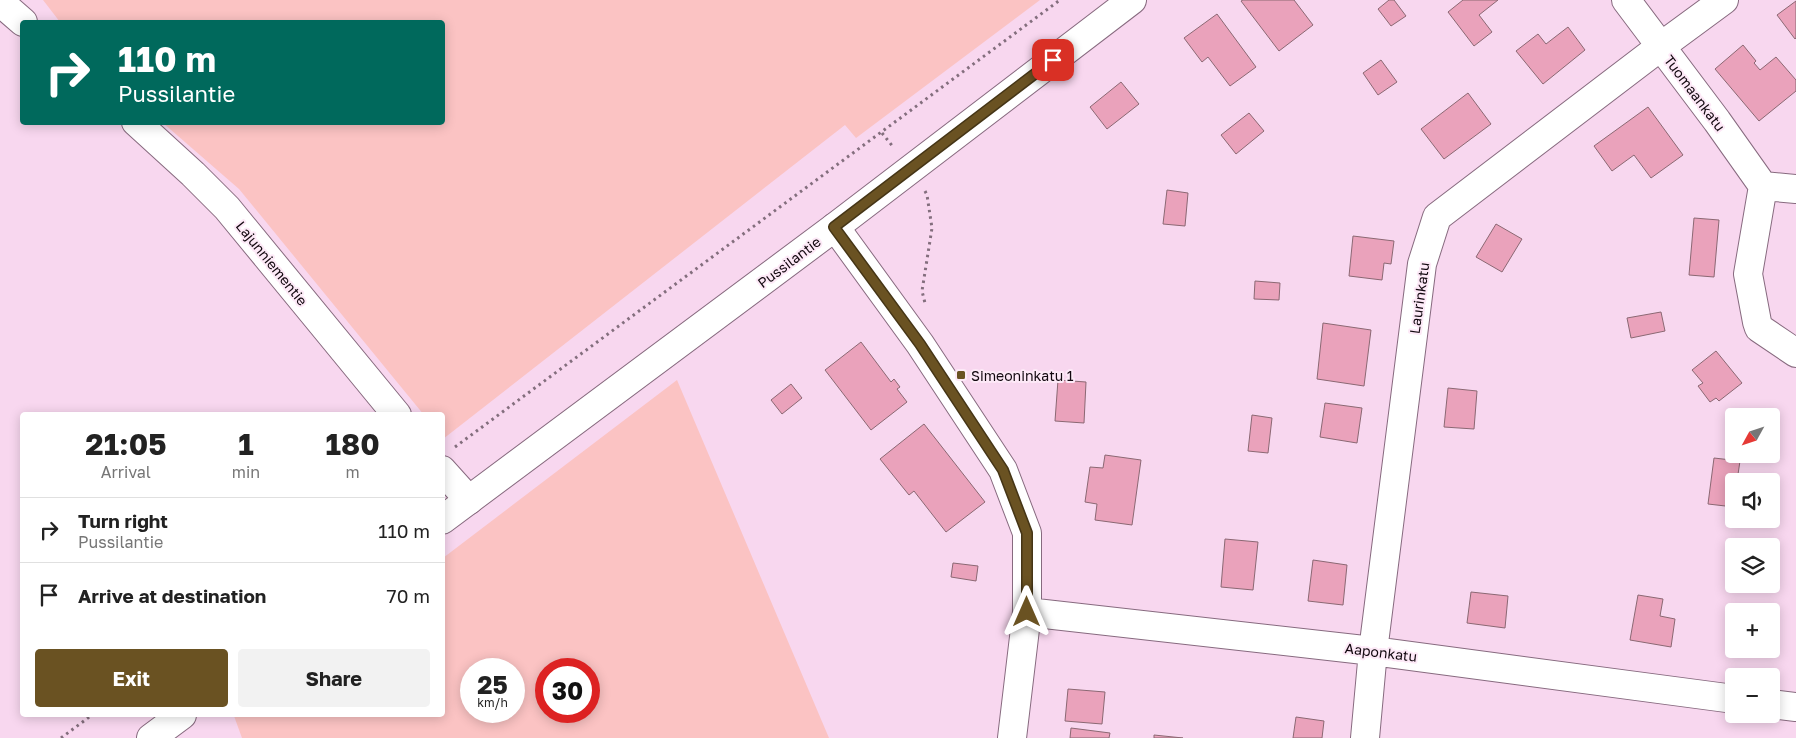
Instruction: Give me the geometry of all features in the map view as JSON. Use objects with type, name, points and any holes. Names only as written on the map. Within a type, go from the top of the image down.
[{"type":"street","name":"Pussilantie","points":[[445,518],[834,227],[1132,0]]},
{"type":"street","name":"Tuomaankatu","points":[[1626,0],[1717,121],[1763,186]]},
{"type":"street","name":"Laurinkatu","points":[[1365,738],[1373,651],[1422,264],[1437,217],[1724,0]]},
{"type":"street","points":[[0,2],[21,20]]},
{"type":"street","name":"Lajunniementie","points":[[139,125],[227,208],[395,412]]},
{"type":"street","points":[[1796,189],[1763,186],[1748,274],[1759,328],[1796,353]]},
{"type":"street","points":[[834,227],[920,344],[1003,470],[1027,533],[1027,612],[1012,738]]},
{"type":"street","points":[[446,460],[469,500]]},
{"type":"street","name":"Aaponkatu","points":[[1027,612],[1373,651],[1725,698]]},
{"type":"street","points":[[1780,705],[1796,707]]},
{"type":"street","points":[[151,738],[179,717]]},
{"type":"path","points":[[446,460],[1060,0]]},
{"type":"path","points":[[882,133],[911,167],[927,195],[932,228],[922,291]]},
{"type":"path","points":[[61,738],[89,717]]},
{"type":"shaded area","points":[[43,0],[1040,0],[856,138],[845,125],[445,437],[445,412],[422,412],[239,189],[165,125],[445,125],[445,20],[58,20]]},
{"type":"shaded area","points":[[677,380],[829,738],[242,738],[234,717],[445,717],[445,556]]},
{"type":"building","points":[[1294,0],[1313,25],[1279,51],[1241,1]]},
{"type":"building","points":[[1389,0],[1394,0],[1406,16],[1391,26],[1378,9]]},
{"type":"building","points":[[1463,0],[1498,0],[1479,15],[1492,32],[1474,46],[1448,12]]},
{"type":"building","points":[[1796,1],[1796,38],[1795,39],[1777,15]]},
{"type":"building","points":[[1217,14],[1256,67],[1230,86],[1208,57],[1202,62],[1184,38]]},
{"type":"building","points":[[1568,27],[1585,50],[1543,84],[1516,51],[1538,34],[1546,44]]},
{"type":"building","points":[[1743,45],[1756,61],[1754,63],[1760,70],[1776,57],[1796,80],[1796,91],[1759,121],[1715,69]]},
{"type":"building","points":[[1381,60],[1397,82],[1378,95],[1363,73]]},
{"type":"building","points":[[1121,82],[1139,104],[1107,129],[1090,107]]},
{"type":"building","points":[[1468,93],[1491,124],[1444,159],[1421,129]]},
{"type":"building","points":[[1648,107],[1683,155],[1651,178],[1634,155],[1612,171],[1594,146]]},
{"type":"building","points":[[1249,113],[1264,131],[1236,154],[1221,135]]},
{"type":"building","points":[[1167,190],[1188,193],[1185,226],[1163,224]]},
{"type":"building","points":[[1694,218],[1719,220],[1714,277],[1689,275]]},
{"type":"building","points":[[1496,224],[1522,239],[1502,272],[1476,257]]},
{"type":"building","points":[[1353,236],[1394,241],[1391,264],[1384,263],[1382,280],[1349,276]]},
{"type":"building","points":[[1255,281],[1280,283],[1279,300],[1254,299]]},
{"type":"building","points":[[1661,312],[1665,331],[1631,338],[1627,318]]},
{"type":"building","points":[[1323,323],[1371,330],[1364,386],[1317,379]]},
{"type":"building","points":[[861,342],[891,382],[894,379],[900,387],[897,389],[907,402],[871,430],[825,370]]},
{"type":"building","points":[[1716,351],[1742,383],[1719,401],[1716,398],[1710,402],[1698,386],[1703,383],[1692,370]]},
{"type":"building","points":[[1058,380],[1086,382],[1084,423],[1055,421]]},
{"type":"building","points":[[791,384],[802,398],[782,414],[771,400]]},
{"type":"building","points":[[1448,388],[1477,391],[1474,429],[1444,427]]},
{"type":"building","points":[[1325,403],[1362,408],[1357,443],[1320,437]]},
{"type":"building","points":[[1252,415],[1272,418],[1268,453],[1248,451]]},
{"type":"building","points":[[924,424],[985,502],[946,532],[914,491],[909,495],[880,459]]},
{"type":"building","points":[[1105,455],[1141,460],[1132,525],[1095,520],[1097,504],[1085,502],[1090,467],[1103,468]]},
{"type":"building","points":[[1714,458],[1725,459],[1725,463],[1740,463],[1738,473],[1725,473],[1725,506],[1708,504]]},
{"type":"building","points":[[1225,539],[1258,542],[1253,590],[1221,587]]},
{"type":"building","points":[[1313,560],[1347,565],[1343,605],[1308,601]]},
{"type":"building","points":[[953,563],[978,566],[976,581],[951,577]]},
{"type":"building","points":[[1471,592],[1508,596],[1505,628],[1467,623]]},
{"type":"building","points":[[1638,595],[1663,599],[1660,616],[1675,619],[1671,647],[1630,640]]},
{"type":"building","points":[[1068,689],[1105,692],[1102,724],[1065,721]]},
{"type":"building","points":[[1296,717],[1324,721],[1322,738],[1293,738]]},
{"type":"building","points":[[1071,728],[1110,733],[1109,738],[1070,738]]},
{"type":"building","points":[[1154,735],[1183,738],[1154,738]]},
{"type":"place","name":"Simeoninkatu 1","points":[[961,375]]},
{"type":"route","points":[[1027,612],[1027,533],[1003,470],[920,344],[834,227],[1053,60]]}]
